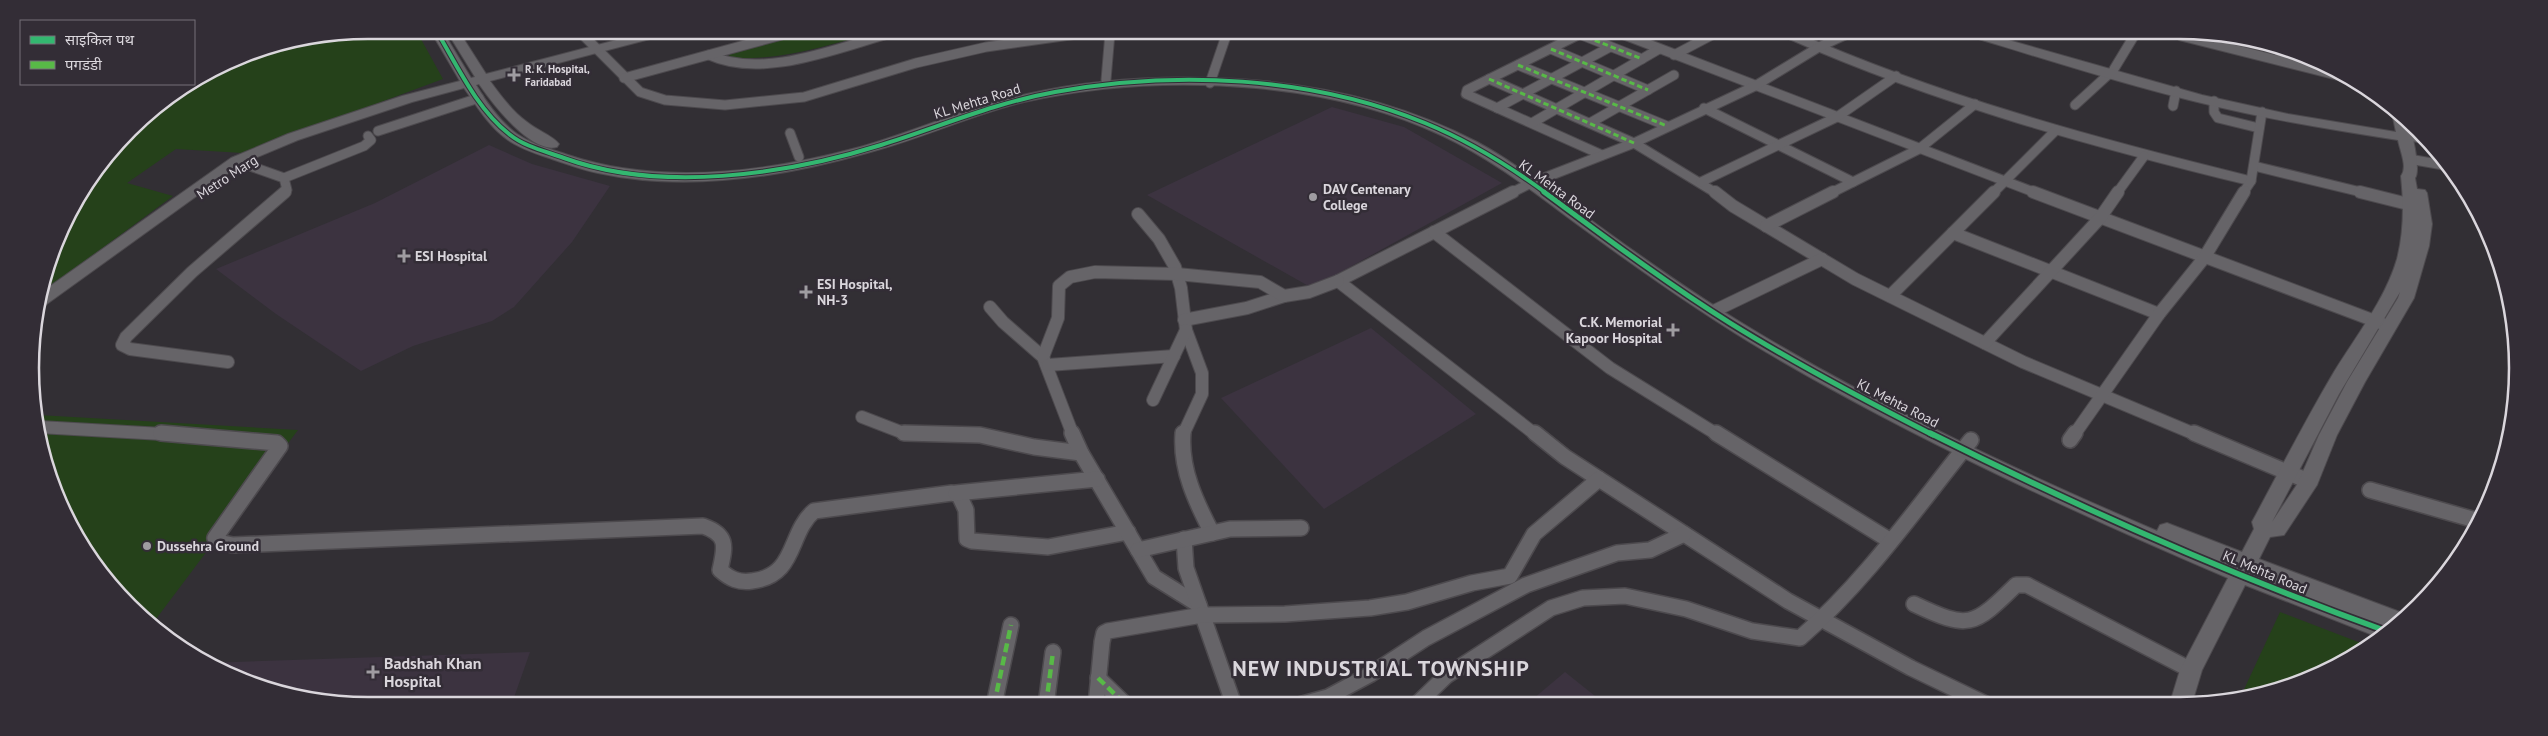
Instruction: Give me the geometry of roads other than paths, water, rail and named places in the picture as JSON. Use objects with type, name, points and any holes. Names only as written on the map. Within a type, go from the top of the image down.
[{"type":"street","name":"KL Mehta Road","points":[[443,39],[476,80],[519,126],[549,143],[593,159],[640,167],[685,169],[799,157],[863,141],[981,102],[1050,86],[1106,80],[1172,75],[1285,87],[1335,95],[1383,107],[1421,121],[1473,145],[1536,181],[1596,231],[1720,309],[1770,347],[1862,399],[1968,445],[2078,505],[2244,569],[2319,592],[2394,619]]},
{"type":"street","name":"KL Mehta Road","points":[[456,39],[476,80],[480,98],[497,125],[516,140],[598,169],[664,176],[764,171],[809,163],[865,149],[982,109],[1030,96],[1101,86],[1211,79]]},
{"type":"street","points":[[586,39],[640,92],[665,100],[725,105],[763,103],[823,93],[910,64],[986,47],[1042,39]]},
{"type":"street","name":"Metro Marg","points":[[47,297],[240,162],[327,129],[437,95],[444,90],[476,80],[636,39]]},
{"type":"street","points":[[624,78],[770,39]]},
{"type":"street","points":[[709,55],[718,62],[729,65],[765,65],[867,39]]},
{"type":"street","points":[[1106,80],[1109,39]]},
{"type":"street","points":[[1211,79],[1225,39]]},
{"type":"street","points":[[1570,39],[1467,90],[1466,94],[1602,155]]},
{"type":"street","points":[[1592,39],[1642,59]]},
{"type":"street","points":[[1634,39],[2004,182],[2383,324]]},
{"type":"street","points":[[1674,55],[1704,39]]},
{"type":"street","points":[[1800,39],[1896,76],[2056,130],[2144,156],[2251,181]]},
{"type":"street","points":[[1185,325],[1284,296],[1309,292],[1338,281],[1536,181],[1634,142],[1755,86],[1819,47],[1836,39]]},
{"type":"street","points":[[1994,39],[2112,71],[2353,128]]},
{"type":"street","points":[[2011,39],[2176,91],[2214,101],[2262,112],[2415,137]]},
{"type":"street","points":[[2075,105],[2112,71],[2132,39]]},
{"type":"street","points":[[2206,40],[2322,71]]},
{"type":"street","points":[[1497,108],[1524,95],[1610,46]]},
{"type":"street","points":[[1551,49],[1648,90]]},
{"type":"street","points":[[1532,123],[1659,49]]},
{"type":"street","points":[[2283,55],[2294,64]]},
{"type":"street","points":[[1518,64],[1667,126]]},
{"type":"street","points":[[1590,123],[1674,75]]},
{"type":"street","points":[[1701,182],[1777,144],[1837,117],[1896,76]]},
{"type":"street","points":[[1489,79],[1634,142],[1701,182],[1733,206],[1822,259],[1890,296],[1985,343],[2103,396],[2308,482]]},
{"type":"street","points":[[2173,106],[2176,91]]},
{"type":"street","points":[[378,131],[480,98]]},
{"type":"street","points":[[2214,101],[2214,112],[2218,118],[2259,128]]},
{"type":"street","points":[[1766,226],[1919,149],[1975,104]]},
{"type":"street","points":[[1704,108],[1853,182]]},
{"type":"street","points":[[2070,440],[2103,396],[2159,314],[2204,258],[2251,181],[2262,112]]},
{"type":"street","points":[[2183,697],[2191,670],[2264,529],[2262,522],[2354,353],[2406,298],[2421,246],[2424,224],[2414,201],[2419,180],[2410,166],[2403,126]]},
{"type":"street","points":[[1890,296],[2056,130]]},
{"type":"street","points":[[790,133],[799,157]]},
{"type":"street","points":[[240,162],[271,175],[284,178],[364,146],[371,140],[368,136]]},
{"type":"street","points":[[1985,343],[2100,218],[2144,156]]},
{"type":"street","name":"Metro Marg","points":[[44,309],[240,162]]},
{"type":"street","points":[[2254,166],[2414,201]]},
{"type":"street","points":[[2410,166],[2439,166]]},
{"type":"street","points":[[228,362],[130,349],[123,346],[123,341],[192,272],[285,192],[288,186],[284,178]]},
{"type":"street","points":[[1138,214],[1162,243],[1177,274],[1185,325],[1202,375],[1203,390],[1183,432],[1183,455],[1196,503],[1212,533]]},
{"type":"street","points":[[1434,232],[1610,368],[1889,540]]},
{"type":"street","points":[[1953,233],[2159,314]]},
{"type":"street","points":[[1720,309],[1822,259]]},
{"type":"street","points":[[1046,361],[1056,326],[1059,307],[1057,293],[1062,282],[1077,274],[1095,272],[1177,274],[1260,282],[1284,296]]},
{"type":"street","points":[[1338,281],[1566,457],[1599,479],[1788,601],[1928,677],[1971,697]]},
{"type":"street","points":[[990,306],[1003,322],[1046,361],[1068,424],[1081,452],[1154,577],[1200,610]]},
{"type":"street","points":[[2264,529],[2278,530],[2308,482],[2332,427],[2356,382],[2383,324]]},
{"type":"street","points":[[1153,400],[1174,356],[1185,325]]},
{"type":"street","points":[[1046,361],[1174,356]]},
{"type":"street","points":[[862,417],[906,434],[980,435],[1034,447],[1081,452]]},
{"type":"street","points":[[44,427],[172,434],[277,443],[280,446],[279,450],[215,538],[218,542],[226,544],[276,545],[703,526],[715,529],[721,534],[726,544],[720,570],[726,578],[737,583],[751,582],[777,571],[788,559],[807,516],[814,511],[956,493],[1096,479]]},
{"type":"street","points":[[1424,697],[1446,676],[1551,608],[1582,598],[1625,596],[1686,610],[1752,630],[1800,638],[1822,620],[1968,445]]},
{"type":"street","points":[[1097,697],[1103,637],[1108,630],[1200,610],[1285,614],[1370,608],[1408,602],[1472,583],[1510,576],[1534,534],[1563,507],[1599,479]]},
{"type":"street","points":[[2370,490],[2472,519]]},
{"type":"street","points":[[956,493],[961,496],[965,504],[968,526],[967,538],[972,541],[1048,547],[1128,532]]},
{"type":"street","points":[[1138,550],[1230,529],[1301,528]]},
{"type":"street","points":[[1328,697],[1372,674],[1426,638],[1526,586],[1617,553],[1650,550],[1684,534]]},
{"type":"street","points":[[1184,539],[1186,568],[1231,697]]},
{"type":"street","name":"KL Mehta Road","points":[[2244,569],[2318,608],[2380,629]]},
{"type":"street","points":[[1914,604],[1952,622],[1970,623],[1985,615],[2016,585],[2027,585],[2191,670]]},
{"type":"street","points":[[996,697],[1012,626]]},
{"type":"street","points":[[1047,697],[1053,652]]},
{"type":"street","points":[[1098,678],[1118,697]]},
{"type":"place","name":"R. K. Hospital, Faridabad","points":[[514,75]]},
{"type":"place","name":"DAV Centenary College","points":[[1313,197]]},
{"type":"place","name":"ESI Hospital","points":[[404,256]]},
{"type":"place","name":"ESI Hospital, NH-3","points":[[806,292]]},
{"type":"place","name":"C.K. Memorial Kapoor Hospital","points":[[1673,330]]},
{"type":"place","name":"Dussehra Ground","points":[[147,546]]},
{"type":"place","name":"Badshah Khan Hospital","points":[[373,672]]},
{"type":"district","name":"NEW INDUSTRIAL TOWNSHIP","points":[[1381,668]]}]
